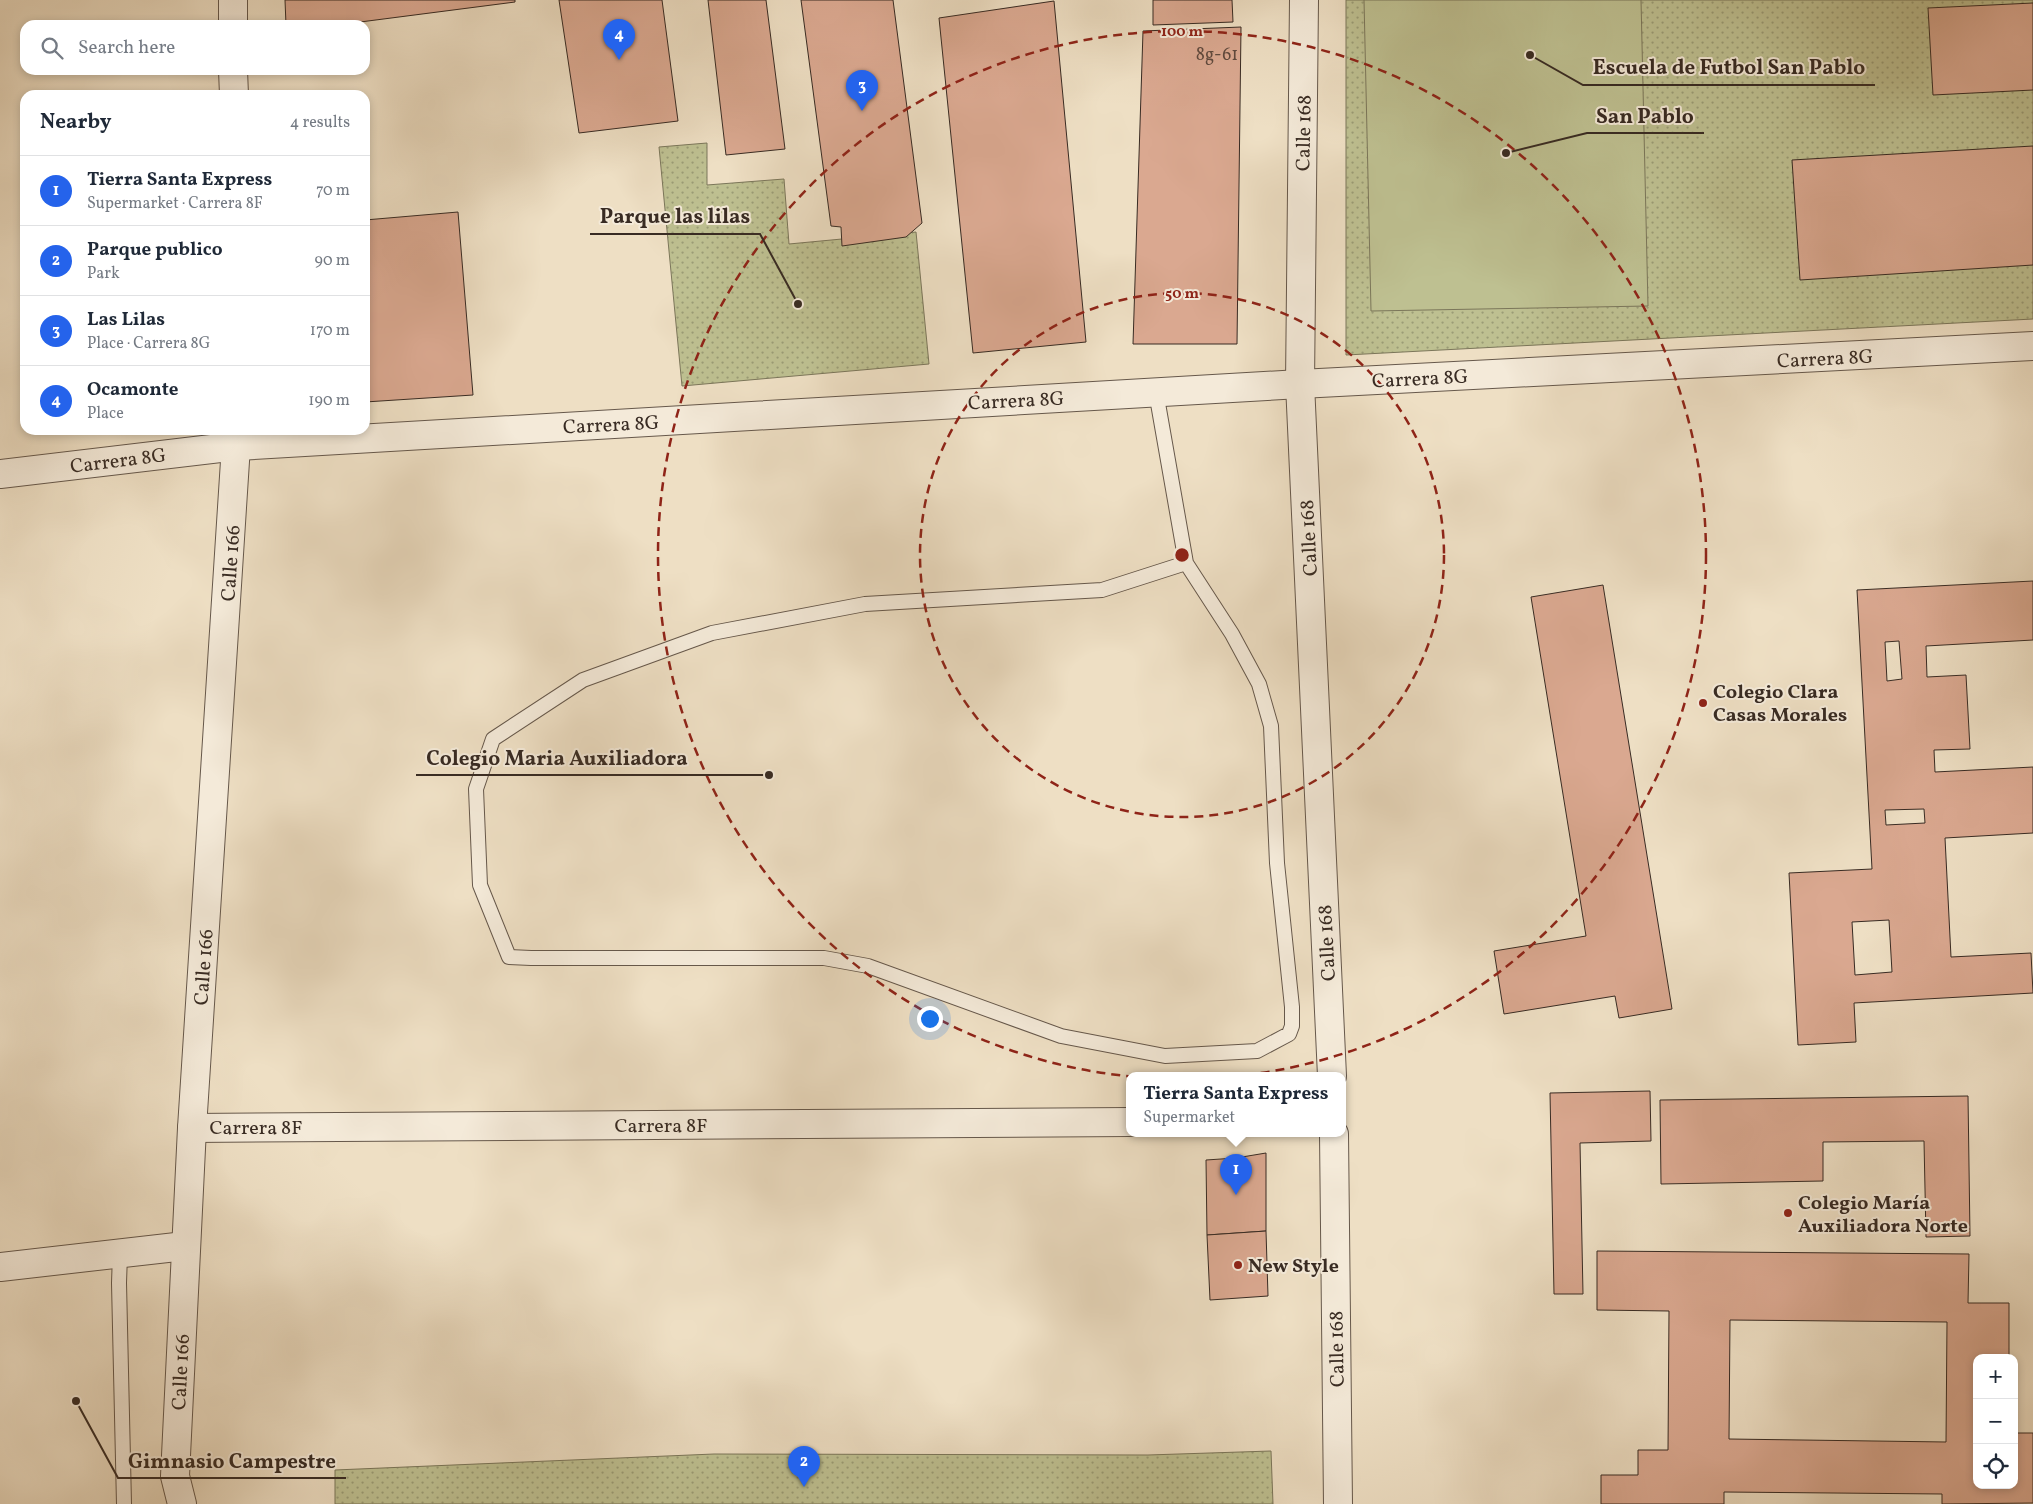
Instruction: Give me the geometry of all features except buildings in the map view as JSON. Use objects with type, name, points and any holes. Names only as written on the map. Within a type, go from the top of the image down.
[{"type":"street","points":[[233,0],[233,20]]},
{"type":"street","name":"Calle 168","points":[[1304,0],[1300,384],[1332,1072]]},
{"type":"street","points":[[233,75],[234,90]]},
{"type":"street","name":"Carrera 8G","points":[[370,431],[2033,346]]},
{"type":"street","name":"Carrera 8G","points":[[0,474],[237,438],[297,435]]},
{"type":"street","name":"Calle 166","points":[[182,1504],[175,1476],[185,1246],[237,438]]},
{"type":"street","name":"Carrera 8F","points":[[192,1128],[1126,1122]]},
{"type":"street","name":"Calle 168","points":[[1334,1137],[1338,1504]]},
{"type":"street","points":[[0,1267],[185,1246]]},
{"type":"lane","points":[[1156,392],[1186,563],[1232,634],[1259,684],[1271,726],[1277,863],[1292,1008],[1292,1026],[1288,1034],[1257,1051],[1164,1056],[1060,1036],[868,966],[824,958],[531,958],[509,956],[480,885],[476,789],[494,739],[583,680],[712,633],[865,604],[1102,590],[1186,563]]},
{"type":"lane","points":[[120,1254],[124,1504]]},
{"type":"green space","points":[[1346,0],[2033,0],[2033,319],[1346,355]]},
{"type":"green space","points":[[1364,0],[1641,0],[1648,306],[1371,311]]},
{"type":"green space","points":[[707,143],[707,185],[784,179],[789,244],[916,232],[929,364],[682,386],[659,147]]},
{"type":"green space","points":[[1271,1451],[1273,1504],[335,1504],[335,1470],[714,1454],[1148,1455]]},
{"type":"place","name":"Escuela de Futbol San Pablo","points":[[1530,55]]},
{"type":"place","name":"Ocamonte","points":[[619,60]]},
{"type":"place","name":"Las Lilas","points":[[862,111]]},
{"type":"place","name":"San Pablo","points":[[1506,153]]},
{"type":"place","name":"Parque las lilas","points":[[798,304]]},
{"type":"place","name":"Colegio Clara Casas Morales","points":[[1703,703]]},
{"type":"place","name":"Colegio Maria Auxiliadora","points":[[769,775]]},
{"type":"place","name":"Tierra Santa Express","points":[[1236,1195]]},
{"type":"place","name":"Colegio María Auxiliadora Norte","points":[[1788,1213]]},
{"type":"place","name":"New Style","points":[[1238,1265]]},
{"type":"place","name":"Gimnasio Campestre","points":[[76,1401]]},
{"type":"place","name":"Parque publico","points":[[804,1487]]}]
